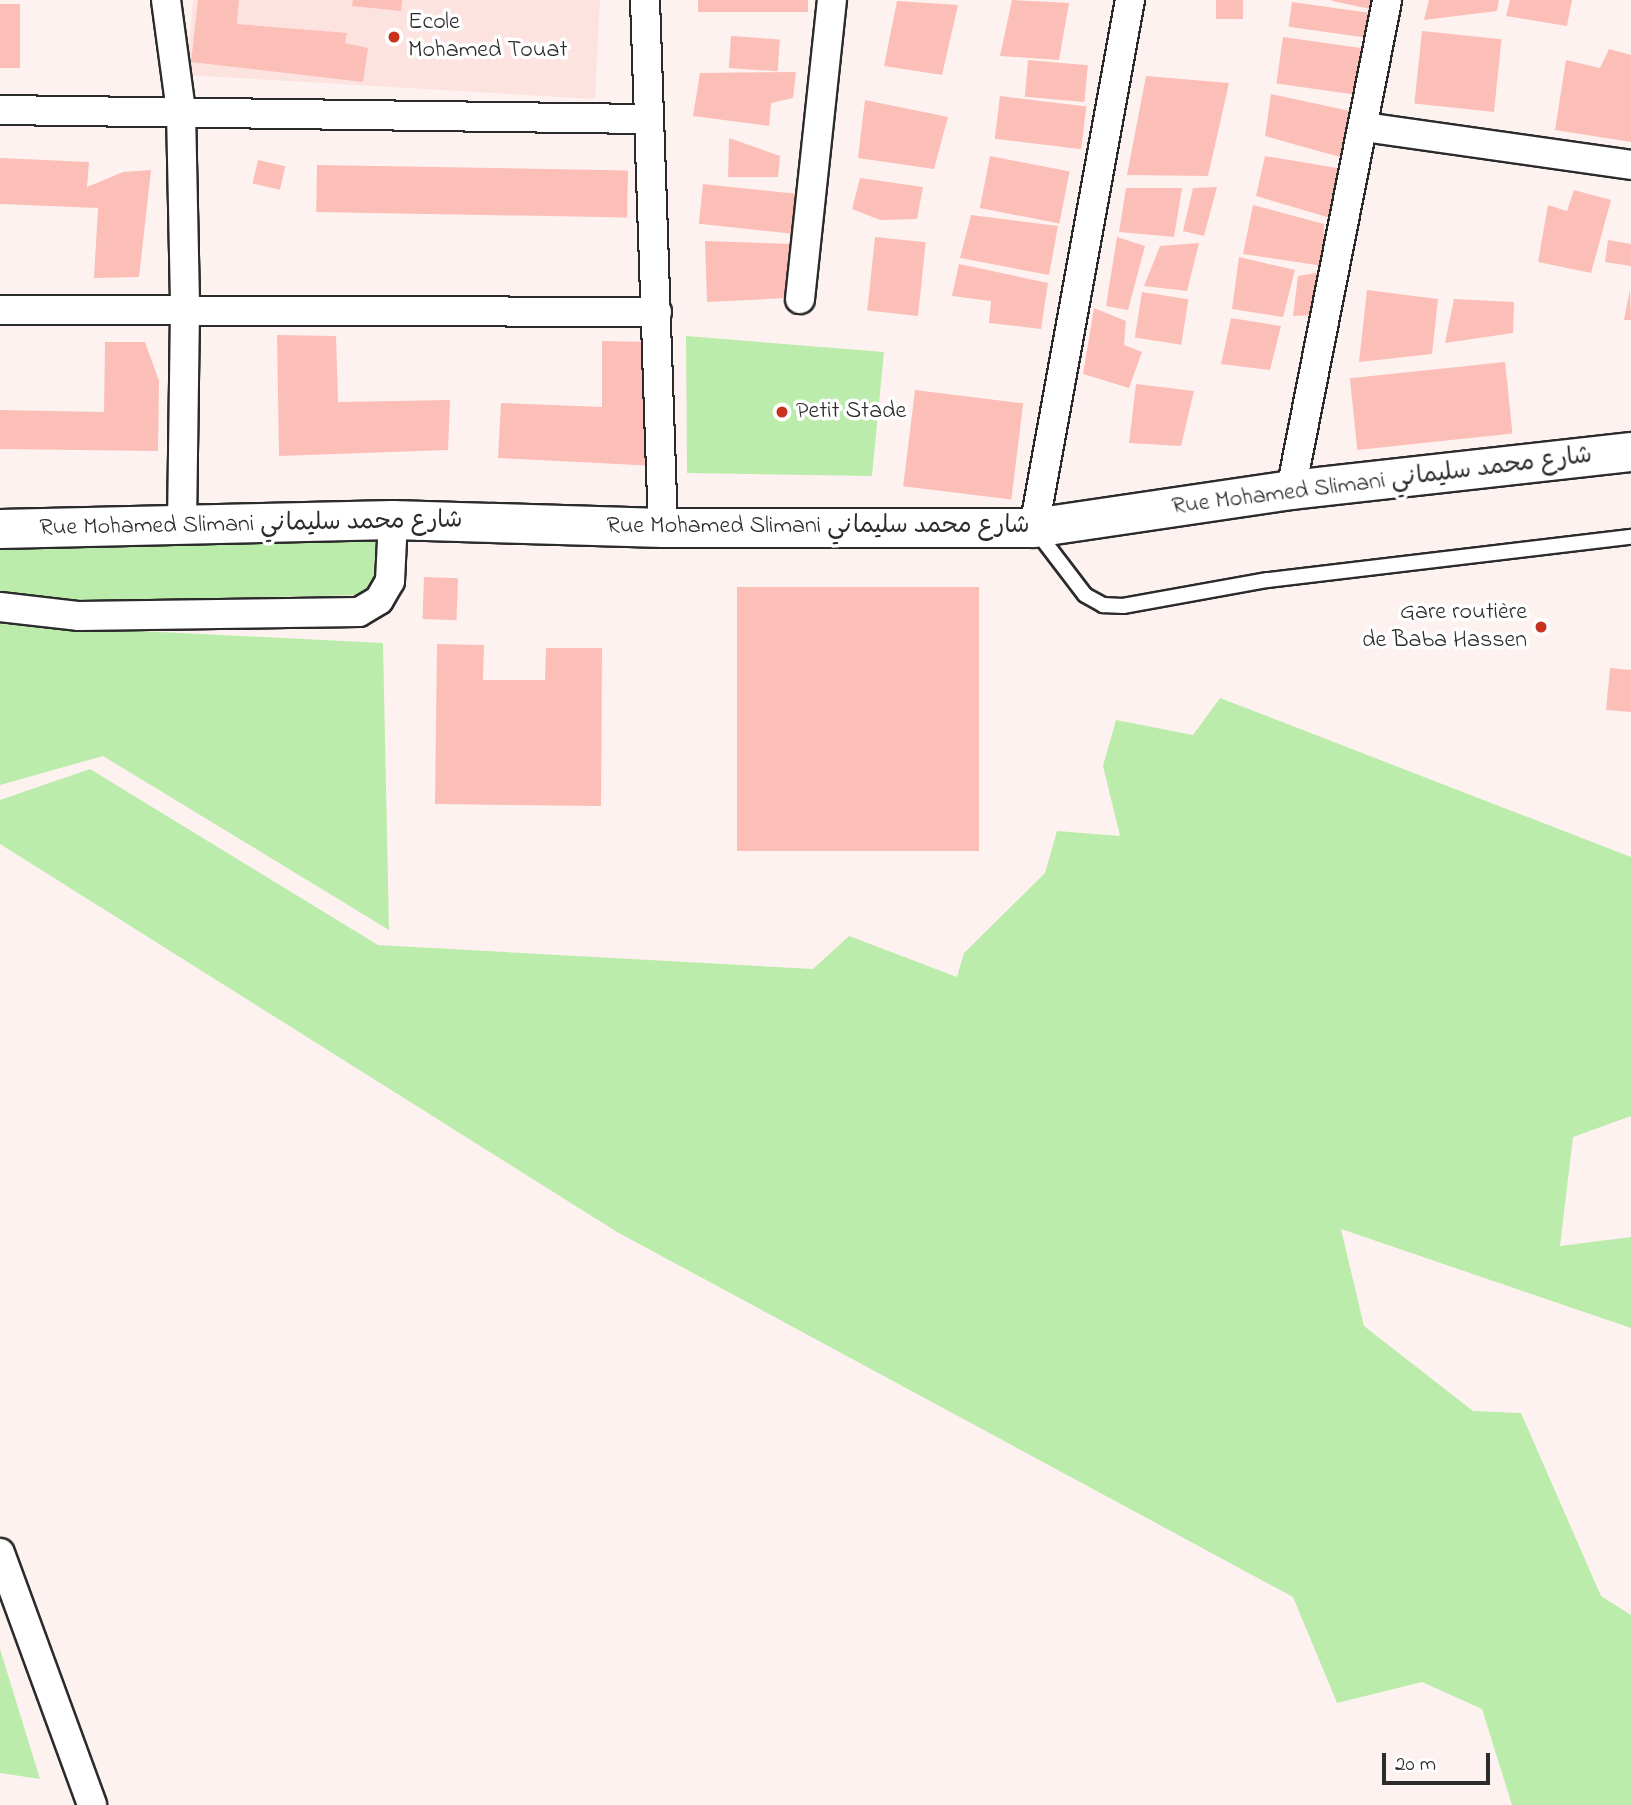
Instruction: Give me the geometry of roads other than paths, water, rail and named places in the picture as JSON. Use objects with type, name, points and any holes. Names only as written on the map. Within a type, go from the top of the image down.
[{"type":"street","points":[[166,0],[181,111],[185,310],[182,525]]},
{"type":"street","points":[[645,0],[663,528]]},
{"type":"street","points":[[800,299],[832,0]]},
{"type":"street","points":[[1034,528],[1130,0]]},
{"type":"street","points":[[1291,491],[1365,127],[1387,0]]},
{"type":"street","points":[[0,110],[648,119]]},
{"type":"street","points":[[1365,127],[1631,165]]},
{"type":"street","points":[[0,310],[657,312]]},
{"type":"street","name":"Rue Mohamed Slimani شارع محمد سليماني","points":[[0,529],[393,520],[663,528],[1034,528],[1291,491],[1631,452]]},
{"type":"street","points":[[0,607],[79,616],[359,612],[379,600],[390,581],[393,520]]},
{"type":"street","points":[[0,1553],[92,1805]]},
{"type":"lane","points":[[1034,528],[1085,595],[1103,605],[1123,606],[1268,580],[1631,537]]},
{"type":"place","name":"Ecole Mohamed Touat","points":[[394,37]]},
{"type":"place","name":"Petit Stade","points":[[782,412]]},
{"type":"place","name":"Gare routière de Baba Hassen","points":[[1541,627]]}]
